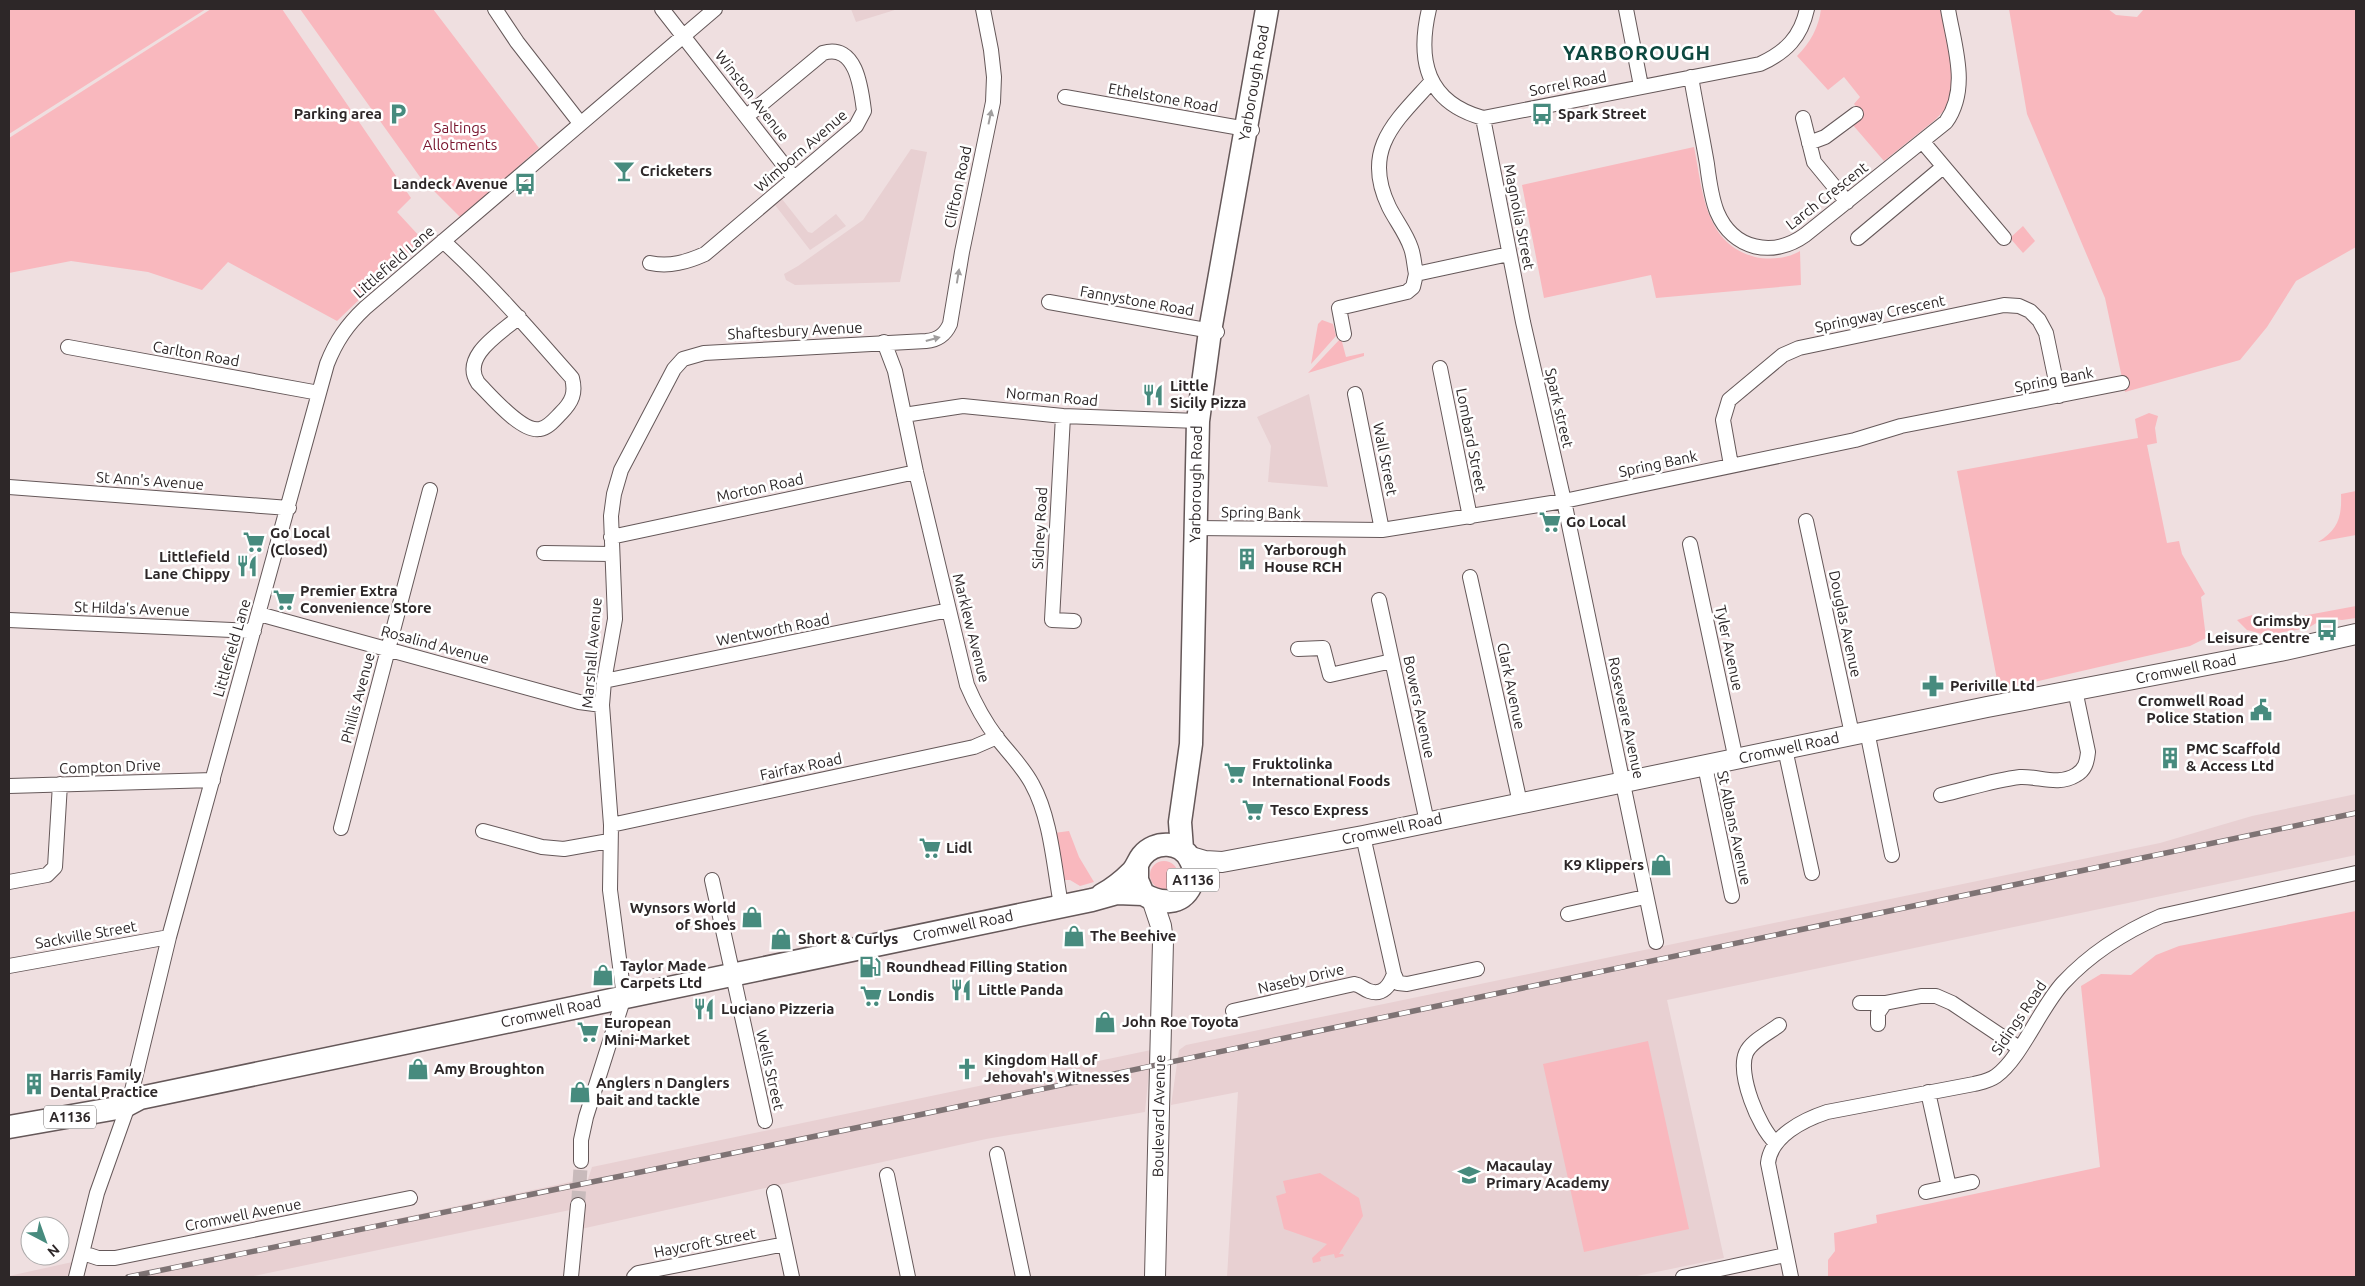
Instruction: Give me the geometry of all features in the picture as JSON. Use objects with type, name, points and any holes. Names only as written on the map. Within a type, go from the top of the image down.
[{"type":"main road","name":"Yarborough Road","points":[[1185,853],[1180,832],[1191,744],[1198,421],[1250,130],[1267,9]]},
{"type":"main road","name":"Yarborough Road","points":[[1150,849],[1167,833],[1181,814]]},
{"type":"main road","name":"A1136","points":[[1137,867],[1141,856],[1160,844],[1172,845],[1185,853],[1192,863],[1187,889],[1172,902],[1162,902],[1147,897]]},
{"type":"main road","name":"Cromwell Road","points":[[1092,900],[1109,891],[1137,867]]},
{"type":"main road","points":[[1137,867],[1137,880],[1147,897]]},
{"type":"main road","name":"Cromwell Road","points":[[129,1102],[140,1098],[1062,905],[1117,894],[1147,897]]},
{"type":"main road","name":"A1136","points":[[9,1128],[123,1107],[129,1102]]},
{"type":"street","points":[[496,9],[517,42],[580,123]]},
{"type":"street","name":"Winston Avenue","points":[[662,9],[794,178]]},
{"type":"street","name":"Littlefield Lane","points":[[76,1277],[97,1193],[129,1102],[169,937],[319,393],[333,349],[340,334],[351,320],[715,9]]},
{"type":"street","name":"Clifton Road","points":[[909,342],[938,339],[946,332],[950,324],[962,252],[992,102],[994,77],[992,50],[982,9]]},
{"type":"street","points":[[1429,9],[1423,54],[1426,68],[1432,81],[1464,112],[1483,118]]},
{"type":"street","points":[[1626,9],[1641,86]]},
{"type":"street","name":"Sorrel Road","points":[[1483,118],[1760,64],[1776,57],[1788,48],[1797,36],[1807,9]]},
{"type":"street","name":"Larch Crescent","points":[[1691,77],[1713,199],[1722,223],[1736,238],[1753,248],[1763,249],[1790,244],[1847,202],[1946,122],[1954,109],[1959,92],[1959,73],[1948,9]]},
{"type":"street","name":"Wimborn Avenue","points":[[650,263],[667,265],[692,260],[705,254],[861,120],[864,111],[863,102],[854,65],[849,58],[836,51],[823,54],[747,116]]},
{"type":"street","points":[[1344,334],[1340,308],[1407,292],[1413,287],[1416,274],[1411,248],[1384,196],[1380,163],[1382,144],[1390,128],[1432,81]]},
{"type":"street","name":"Ethelstone Road","points":[[1065,97],[1250,130]]},
{"type":"street","points":[[1809,143],[1826,137],[1856,114]]},
{"type":"street","name":"Magnolia Street","points":[[1483,118],[1523,322]]},
{"type":"street","points":[[1803,118],[1814,162],[1847,202]]},
{"type":"street","points":[[1922,141],[2004,238]]},
{"type":"street","points":[[1858,238],[1943,167]]},
{"type":"street","points":[[443,241],[493,288],[519,317],[572,378],[574,388],[572,401],[551,423],[541,429],[532,430],[521,424],[478,384],[473,376],[473,366],[481,349],[519,317]]},
{"type":"street","points":[[1416,274],[1509,254]]},
{"type":"street","name":"Fannystone Road","points":[[1048,302],[1215,332]]},
{"type":"street","name":"Springway Crescent","points":[[1731,465],[1723,420],[1726,406],[1734,394],[1783,355],[1799,348],[1950,315],[2004,305],[2019,306],[2030,311],[2040,320],[2046,333],[2059,396]]},
{"type":"street","name":"Spark street","points":[[1523,322],[1564,500]]},
{"type":"street","name":"Marklew Avenue","points":[[884,342],[895,371],[916,472],[967,686],[973,701],[996,737],[1032,783],[1039,798],[1062,905]]},
{"type":"street","name":"Shaftesbury Avenue","points":[[683,359],[704,353],[909,342]]},
{"type":"street","name":"Carlton Road","points":[[68,347],[319,393]]},
{"type":"street","name":"Marshall Avenue","points":[[624,997],[610,890],[611,825],[602,705],[604,681],[615,619],[611,554],[614,494],[621,470],[674,369],[683,359]]},
{"type":"street","name":"Lombard Street","points":[[1440,368],[1470,517]]},
{"type":"street","name":"Spring Bank","points":[[1195,528],[1382,530],[1470,517],[1564,500],[1855,440],[1901,426],[2122,383]]},
{"type":"street","name":"Wall Street","points":[[1356,394],[1382,530]]},
{"type":"street","name":"Norman Road","points":[[904,414],[963,406],[1063,416],[1198,421]]},
{"type":"street","name":"Sidney Road","points":[[1063,416],[1052,620],[1074,622]]},
{"type":"street","name":"Morton Road","points":[[611,537],[916,472]]},
{"type":"street","name":"St Ann's Avenue","points":[[9,487],[288,508]]},
{"type":"street","name":"Phillis Avenue","points":[[341,828],[430,490]]},
{"type":"street","name":"Roseveare Avenue","points":[[1564,500],[1624,783],[1645,898],[1656,942]]},
{"type":"street","name":"Douglas Avenue","points":[[1806,521],[1892,855]]},
{"type":"street","name":"Tyler Avenue","points":[[1690,544],[1736,760]]},
{"type":"street","points":[[544,553],[611,554]]},
{"type":"street","name":"Clark Avenue","points":[[1470,576],[1520,803]]},
{"type":"street","name":"Bowers Avenue","points":[[1379,600],[1427,822]]},
{"type":"street","name":"Wentworth Road","points":[[604,681],[949,610]]},
{"type":"street","name":"Rosalind Avenue","points":[[259,614],[579,702],[602,705]]},
{"type":"street","name":"St Hilda's Avenue","points":[[9,620],[254,631]]},
{"type":"street","name":"Cromwell Road","points":[[1185,853],[1205,861],[1222,862],[1363,836],[1860,733],[2280,651],[2356,634]]},
{"type":"street","points":[[1298,649],[1323,648],[1330,675],[1392,661]]},
{"type":"street","points":[[1941,795],[2020,777],[2050,781],[2075,776],[2083,770],[2087,762],[2088,752],[2075,690]]},
{"type":"street","name":"Fairfax Road","points":[[611,825],[974,747],[996,737]]},
{"type":"street","points":[[1784,749],[1812,873]]},
{"type":"street","name":"St Albans Avenue","points":[[1705,766],[1732,896]]},
{"type":"street","name":"Compton Drive","points":[[9,786],[213,780]]},
{"type":"street","points":[[9,882],[47,875],[55,867],[60,784]]},
{"type":"street","points":[[483,831],[542,847],[564,849],[610,841]]},
{"type":"street","points":[[1363,836],[1394,974],[1398,983],[1407,984],[1477,969]]},
{"type":"street","name":"Cromwell Road","points":[[1187,889],[1222,862]]},
{"type":"street","name":"Sidings Road","points":[[1775,1142],[1807,1120],[1827,1112],[1974,1084],[1994,1077],[2010,1062],[2052,997],[2072,974],[2113,940],[2136,927],[2161,916],[2356,872]]},
{"type":"street","name":"Wells Street","points":[[712,880],[765,1121]]},
{"type":"street","name":"Boulevard Avenue","points":[[1163,955],[1169,925],[1187,889]]},
{"type":"street","name":"Boulevard Avenue","points":[[1147,897],[1161,926],[1163,955],[1155,1277]]},
{"type":"street","points":[[1568,914],[1645,898]]},
{"type":"street","name":"Sackville Street","points":[[9,966],[169,937]]},
{"type":"street","name":"Naseby Drive","points":[[1233,1011],[1354,984],[1360,984],[1369,992],[1381,992],[1390,985],[1394,974]]},
{"type":"street","points":[[1860,1003],[1885,1003],[1920,996],[1936,996],[1952,1003],[2019,1048]]},
{"type":"street","points":[[581,1162],[581,1140],[586,1117],[624,997]]},
{"type":"street","points":[[1878,1024],[1878,1013],[1885,1003]]},
{"type":"street","points":[[1779,1025],[1751,1046],[1745,1059],[1748,1084],[1758,1119],[1766,1134],[1775,1142],[1769,1152],[1768,1164],[1791,1277]]},
{"type":"street","points":[[1928,1092],[1949,1187]]},
{"type":"street","points":[[997,1154],[1023,1277]]},
{"type":"street","points":[[887,1176],[908,1277]]},
{"type":"street","points":[[1926,1192],[1972,1182]]},
{"type":"street","points":[[774,1192],[792,1277]]},
{"type":"street","name":"Cromwell Avenue","points":[[83,1254],[98,1258],[115,1258],[410,1198]]},
{"type":"street","points":[[571,1277],[578,1205]]},
{"type":"street","name":"Haycroft Street","points":[[634,1277],[638,1273],[785,1244]]},
{"type":"street","points":[[1683,1277],[1785,1255]]},
{"type":"shaded area","points":[[851,9],[898,9],[856,22]]},
{"type":"shaded area","points":[[911,149],[927,152],[900,282],[795,285],[786,280],[784,274],[863,220]]},
{"type":"shaded area","points":[[782,199],[808,232],[812,233],[836,214],[846,226],[810,250],[775,205]]},
{"type":"shaded area","points":[[1309,394],[1328,487],[1268,482],[1271,446],[1257,417]]},
{"type":"shaded area","name":"Macaulay Primary Academy","points":[[2356,794],[2356,855],[1667,1000],[1724,1258],[1632,1277],[1227,1277],[1238,1092],[1171,1105],[1179,1050],[1186,1045],[2160,843],[2252,816]]},
{"type":"shaded area","points":[[1151,1050],[1145,1112],[986,1139],[581,1229],[585,1198],[570,1202],[570,1210],[249,1277],[123,1277],[575,1181],[576,1185],[587,1182],[592,1167]]},
{"type":"shaded area","points":[[77,1261],[72,1277],[9,1277],[54,1266],[70,1266],[70,1263]]},
{"type":"green space","points":[[9,9],[206,9],[9,134]]},
{"type":"green space","points":[[211,9],[282,9],[411,198],[397,212],[422,239],[337,321],[228,262],[202,290],[148,272],[71,261],[9,273],[9,138]]},
{"type":"green space","name":"Saltings Allotments","points":[[300,9],[433,9],[539,148],[461,218],[420,177]]},
{"type":"green space","points":[[1821,9],[1942,9],[1955,79],[1948,106],[1935,120],[1884,161],[1852,124],[1863,115],[1854,104],[1860,97],[1844,77],[1828,90],[1797,56],[1813,34]]},
{"type":"green space","points":[[2009,9],[2108,9],[2116,15],[2137,17],[2144,9],[2356,9],[2356,247],[2296,281],[2267,327],[2240,360],[2125,392],[2105,298],[2027,114]]},
{"type":"green space","points":[[1694,147],[1700,181],[1709,213],[1716,228],[1725,240],[1738,250],[1760,258],[1784,257],[1800,251],[1801,285],[1656,298],[1651,275],[1544,298],[1522,185]]},
{"type":"green space","points":[[2023,226],[2035,241],[2023,253],[2010,238]]},
{"type":"green space","points":[[1322,320],[1333,324],[1336,336],[1311,364],[1318,324]]},
{"type":"green space","points":[[1341,338],[1346,357],[1364,353],[1364,356],[1308,373]]},
{"type":"green space","points":[[2149,413],[2158,416],[2155,428],[2157,443],[2147,445],[2167,543],[2179,541],[2182,554],[2205,594],[2201,597],[2206,638],[2190,646],[1999,690],[1957,471],[2138,438],[2135,419]]},
{"type":"green space","points":[[2356,491],[2356,535],[2318,542],[2330,533],[2337,522],[2341,510],[2341,494]]},
{"type":"green space","points":[[2356,606],[2356,618],[2333,619],[2318,622],[2308,628],[2266,635],[2247,630],[2237,620],[2252,615],[2254,625]]},
{"type":"green space","points":[[1069,831],[1079,857],[1094,882],[1080,886],[1070,880],[1063,880],[1054,833]]},
{"type":"green space","points":[[1164,861],[1174,865],[1178,875],[1174,885],[1164,889],[1154,885],[1150,875],[1154,865]]},
{"type":"green space","points":[[2356,911],[2356,1277],[1828,1277],[1828,1260],[1835,1251],[1834,1233],[1877,1223],[1876,1215],[2100,1167],[2081,986],[2101,974],[2131,975],[2156,955],[2179,946]]},
{"type":"green space","points":[[1648,1041],[1689,1229],[1584,1252],[1543,1064]]},
{"type":"green space","points":[[1320,1173],[1359,1198],[1363,1216],[1339,1254],[1344,1256],[1335,1258],[1334,1254],[1320,1257],[1321,1261],[1313,1263],[1312,1258],[1327,1244],[1284,1229],[1276,1196],[1286,1193],[1283,1181]]},
{"type":"tunnel","points":[[578,1205],[581,1161]]},
{"type":"railway","points":[[128,1277],[909,1117],[2356,813]]},
{"type":"place","name":"Parking area","points":[[398,114]]},
{"type":"place","name":"Spark Street","points":[[1542,114]]},
{"type":"place","name":"Cricketers","points":[[624,171]]},
{"type":"place","name":"Landeck Avenue","points":[[525,184]]},
{"type":"place","name":"Little Sicily Pizza","points":[[1153,395]]},
{"type":"place","name":"Go Local","points":[[1550,522]]},
{"type":"place","name":"Go Local (Closed)","points":[[254,542]]},
{"type":"place","name":"Yarborough House RCH","points":[[1247,559]]},
{"type":"place","name":"Littlefield Lane Chippy","points":[[247,566]]},
{"type":"place","name":"Premier Extra Convenience Store","points":[[284,600]]},
{"type":"place","name":"Grimsby Leisure Centre","points":[[2327,630]]},
{"type":"place","name":"Periville Ltd","points":[[1933,686]]},
{"type":"place","name":"Cromwell Road Police Station","points":[[2261,710]]},
{"type":"place","name":"PMC Scaffold & Access Ltd","points":[[2170,758]]},
{"type":"place","name":"Fruktolinka International Foods","points":[[1235,773]]},
{"type":"place","name":"Tesco Express","points":[[1253,810]]},
{"type":"place","name":"Lidl","points":[[930,848]]},
{"type":"place","name":"K9 Klippers","points":[[1661,865]]},
{"type":"place","name":"Wynsors World of Shoes","points":[[752,917]]},
{"type":"place","name":"The Beehive","points":[[1074,936]]},
{"type":"place","name":"Short & Curlys","points":[[781,939]]},
{"type":"place","name":"Roundhead Filling Station","points":[[870,967]]},
{"type":"place","name":"Taylor Made Carpets Ltd","points":[[603,975]]},
{"type":"place","name":"Little Panda","points":[[961,990]]},
{"type":"place","name":"Londis","points":[[871,996]]},
{"type":"place","name":"Luciano Pizzeria","points":[[704,1009]]},
{"type":"place","name":"John Roe Toyota","points":[[1105,1022]]},
{"type":"place","name":"European Mini-Market","points":[[588,1032]]},
{"type":"place","name":"Amy Broughton","points":[[418,1069]]},
{"type":"place","name":"Kingdom Hall of Jehovah's Witnesses","points":[[967,1069]]},
{"type":"place","name":"Harris Family Dental Practice","points":[[34,1084]]},
{"type":"place","name":"Anglers n Danglers bait and tackle","points":[[580,1092]]},
{"type":"place","name":"Macaulay Primary Academy","points":[[1469,1175]]},
{"type":"district","name":"YARBOROUGH","points":[[1637,53]]}]
